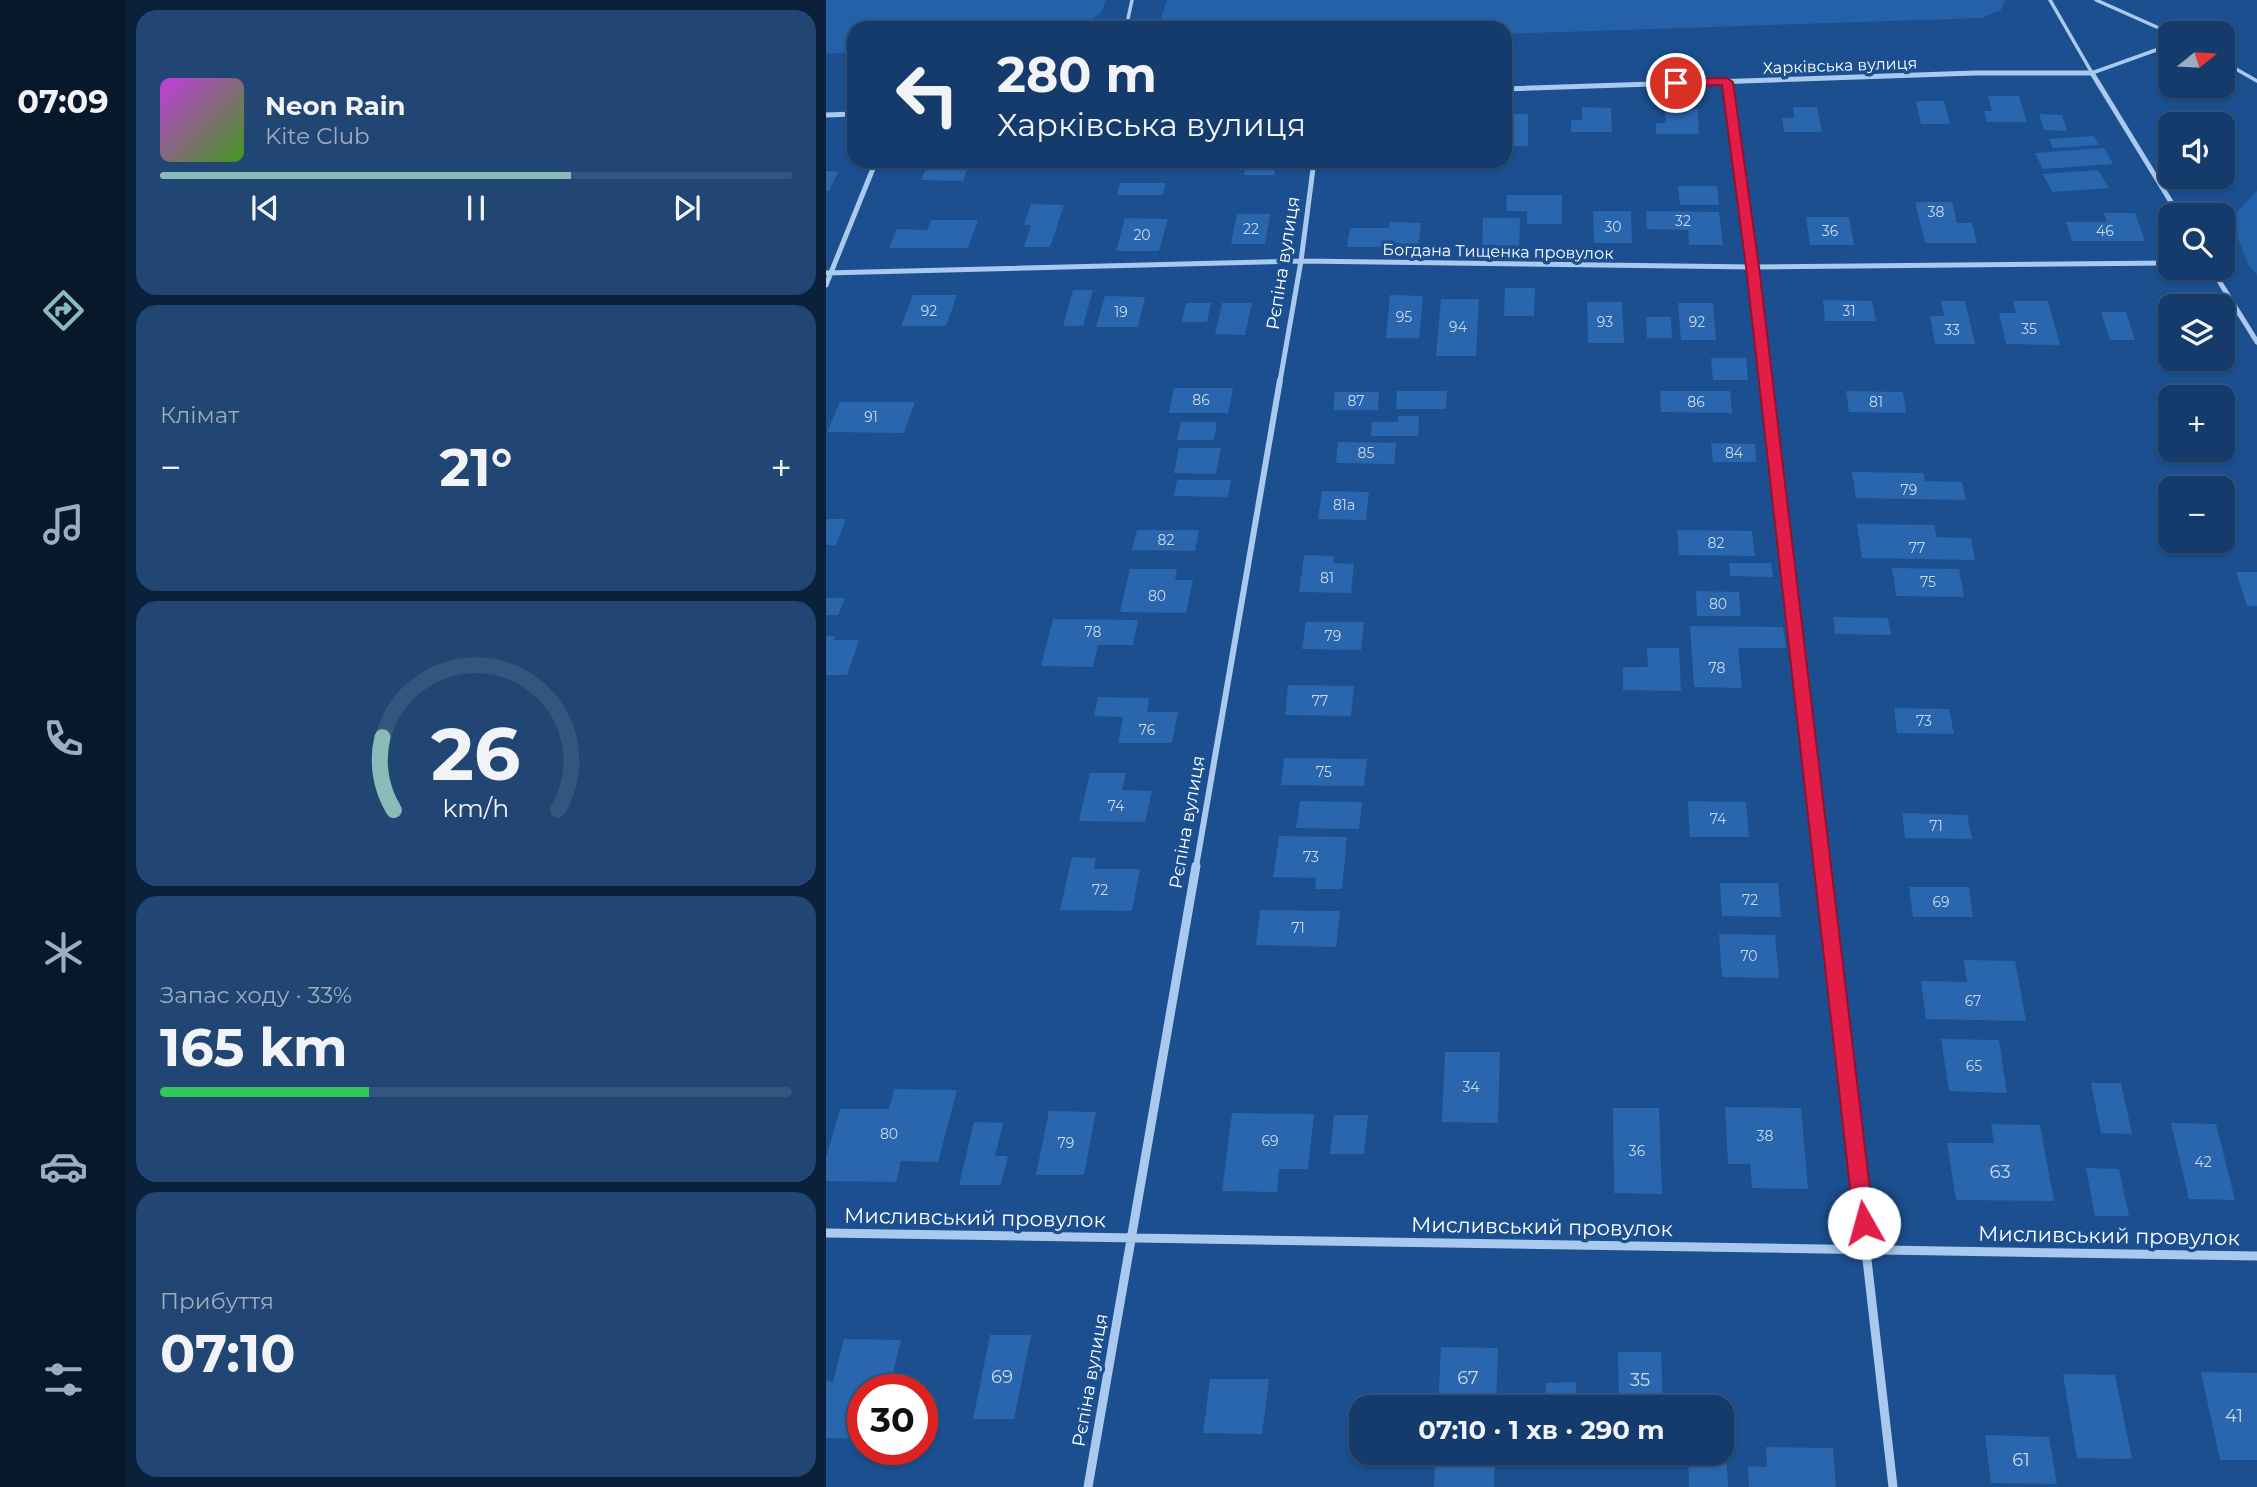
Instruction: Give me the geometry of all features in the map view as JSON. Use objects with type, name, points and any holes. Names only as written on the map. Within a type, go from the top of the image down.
[{"type":"street","name":"Харківська вулиця","points":[[1512,89],[1975,73],[2092,73]]},
{"type":"street","points":[[2092,73],[2172,203]]},
{"type":"street","points":[[1727,82],[1753,267],[1893,1487]]},
{"type":"street","points":[[826,115],[847,114]]},
{"type":"street","points":[[826,285],[873,168]]},
{"type":"street","name":"Рєпіна вулиця","points":[[1088,1487],[1301,261],[1313,168]]},
{"type":"street","name":"Богдана Тищенка провулок","points":[[829,272],[1301,261],[1753,267],[2158,263]]},
{"type":"street","points":[[2218,280],[2257,342]]},
{"type":"street","name":"Мисливський провулок","points":[[826,1233],[2257,1256]]},
{"type":"lane","points":[[1128,21],[1132,0]]},
{"type":"lane","points":[[2050,0],[2092,73],[2158,49]]},
{"type":"lane","points":[[2096,0],[2158,27]]},
{"type":"lane","points":[[2235,68],[2257,81]]},
{"type":"shaded area","points":[[826,0],[1106,0],[1101,13],[1089,21],[847,21],[847,52],[826,54]]},
{"type":"shaded area","points":[[1167,0],[2005,0],[2001,10],[1982,18],[1512,34],[1512,21],[1160,21]]},
{"type":"shaded area","points":[[2257,191],[2257,275],[2249,266],[2235,231],[2235,214]]},
{"type":"building","points":[[1988,96],[2019,96],[2027,122],[1987,122],[1984,111],[1992,111]]},
{"type":"building","points":[[1916,101],[1944,101],[1950,124],[1921,124]]},
{"type":"building","points":[[1582,107],[1611,108],[1612,132],[1571,132],[1571,120],[1582,120]]},
{"type":"building","points":[[1793,107],[1817,107],[1822,132],[1784,132],[1782,118],[1794,118]]},
{"type":"building","points":[[1665,109],[1698,109],[1699,134],[1656,134],[1656,123],[1666,123]]},
{"type":"building","points":[[1512,114],[1528,114],[1528,146],[1512,146]]},
{"type":"building","points":[[2039,114],[2062,115],[2067,131],[2044,130]]},
{"type":"building","points":[[2094,136],[2099,145],[2053,148],[2049,139]]},
{"type":"building","points":[[2104,148],[2113,164],[2043,169],[2035,153]]},
{"type":"building","points":[[1246,168],[1276,168],[1274,175],[1244,175]]},
{"type":"building","points":[[926,169],[967,169],[963,181],[921,180]]},
{"type":"building","points":[[2098,170],[2109,188],[2052,192],[2043,174]]},
{"type":"building","points":[[826,171],[838,172],[829,191],[826,191]]},
{"type":"building","points":[[1120,183],[1166,183],[1163,195],[1117,195]]},
{"type":"building","points":[[1678,186],[1717,186],[1719,205],[1680,205]]},
{"type":"building","points":[[1507,195],[1562,195],[1562,224],[1527,224],[1527,211],[1506,211]]},
{"type":"building","points":[[1915,202],[1952,202],[1957,223],[1972,223],[1977,243],[1925,243]]},
{"type":"building","points":[[1031,204],[1064,205],[1050,247],[1024,247],[1031,225],[1024,225]]},
{"type":"building","points":[[1593,211],[1631,211],[1632,243],[1594,243]]},
{"type":"building","points":[[1646,211],[1719,212],[1723,245],[1689,245],[1688,230],[1647,229]]},
{"type":"building","points":[[2104,213],[2135,213],[2145,241],[2072,241],[2066,222],[2107,222]]},
{"type":"building","points":[[1237,214],[1270,214],[1265,244],[1231,244]]},
{"type":"building","points":[[1806,217],[1849,217],[1854,245],[1810,245]]},
{"type":"building","points":[[1125,218],[1168,219],[1159,251],[1116,251]]},
{"type":"building","points":[[1483,218],[1520,218],[1519,249],[1482,249]]},
{"type":"building","points":[[931,220],[978,220],[968,248],[889,248],[897,229],[927,230]]},
{"type":"building","points":[[1390,222],[1421,223],[1418,247],[1347,247],[1350,228],[1389,228]]},
{"type":"building","points":[[1505,288],[1535,288],[1534,316],[1504,316]]},
{"type":"building","points":[[1073,290],[1093,290],[1083,326],[1063,326]]},
{"type":"building","points":[[913,295],[957,295],[946,326],[901,326]]},
{"type":"building","points":[[1390,295],[1423,296],[1419,338],[1386,338]]},
{"type":"building","points":[[1105,296],[1145,297],[1138,327],[1096,327]]},
{"type":"building","points":[[1441,299],[1479,299],[1476,356],[1436,356]]},
{"type":"building","points":[[1823,300],[1872,301],[1876,321],[1825,321]]},
{"type":"building","points":[[1941,301],[1965,301],[1975,344],[1935,344],[1930,316],[1944,316]]},
{"type":"building","points":[[2013,301],[2048,301],[2060,345],[2006,344],[1999,313],[2016,313]]},
{"type":"building","points":[[1587,302],[1622,302],[1624,343],[1588,343]]},
{"type":"building","points":[[1186,303],[1211,303],[1207,322],[1182,322]]},
{"type":"building","points":[[1222,303],[1252,303],[1245,335],[1215,334]]},
{"type":"building","points":[[1678,303],[1713,303],[1716,340],[1681,340]]},
{"type":"building","points":[[2101,312],[2126,312],[2135,340],[2110,340]]},
{"type":"building","points":[[1646,317],[1671,317],[1672,338],[1647,338]]},
{"type":"building","points":[[1711,358],[1746,358],[1748,380],[1713,380]]},
{"type":"building","points":[[1174,388],[1233,388],[1228,413],[1169,413]]},
{"type":"building","points":[[1397,391],[1447,391],[1446,409],[1396,409]]},
{"type":"building","points":[[1660,391],[1730,391],[1732,413],[1661,412]]},
{"type":"building","points":[[1846,391],[1903,392],[1906,413],[1849,412]]},
{"type":"building","points":[[1335,392],[1379,392],[1378,410],[1333,410]]},
{"type":"building","points":[[840,402],[915,402],[904,433],[827,432]]},
{"type":"building","points":[[1398,416],[1419,416],[1418,436],[1371,436],[1372,422],[1398,422]]},
{"type":"building","points":[[1181,422],[1217,422],[1214,440],[1177,440]]},
{"type":"building","points":[[1338,442],[1396,443],[1394,464],[1336,463]]},
{"type":"building","points":[[1711,443],[1755,444],[1756,462],[1713,462]]},
{"type":"building","points":[[1179,448],[1221,448],[1216,474],[1174,473]]},
{"type":"building","points":[[1852,472],[1923,473],[1925,481],[1962,482],[1966,500],[1856,498]]},
{"type":"building","points":[[1177,480],[1231,480],[1228,497],[1174,496]]},
{"type":"building","points":[[1322,491],[1369,492],[1366,520],[1318,519]]},
{"type":"building","points":[[826,519],[846,519],[836,545],[826,545]]},
{"type":"building","points":[[1857,524],[1934,525],[1937,537],[1971,538],[1975,560],[1862,558]]},
{"type":"building","points":[[1137,530],[1199,530],[1195,551],[1132,550]]},
{"type":"building","points":[[1677,530],[1752,531],[1755,556],[1679,555]]},
{"type":"building","points":[[1304,555],[1334,556],[1333,563],[1354,564],[1351,593],[1299,592]]},
{"type":"building","points":[[1729,563],[1771,563],[1773,577],[1730,576]]},
{"type":"building","points":[[1892,568],[1959,569],[1964,597],[1896,596]]},
{"type":"building","points":[[1130,569],[1177,569],[1175,580],[1193,580],[1186,613],[1120,612]]},
{"type":"building","points":[[2236,572],[2257,572],[2257,606],[2247,606]]},
{"type":"building","points":[[1696,591],[1739,592],[1741,616],[1697,616]]},
{"type":"building","points":[[826,598],[845,598],[838,615],[826,615]]},
{"type":"building","points":[[1833,617],[1888,618],[1891,635],[1835,634]]},
{"type":"building","points":[[1053,619],[1138,620],[1133,645],[1098,645],[1093,667],[1041,666]]},
{"type":"building","points":[[1306,622],[1364,622],[1361,650],[1302,649]]},
{"type":"building","points":[[1690,626],[1783,627],[1786,648],[1738,648],[1742,688],[1694,687]]},
{"type":"building","points":[[826,636],[835,636],[834,640],[859,640],[847,675],[826,675]]},
{"type":"building","points":[[1647,648],[1679,648],[1681,691],[1623,690],[1623,667],[1648,667]]},
{"type":"building","points":[[1288,685],[1354,686],[1351,716],[1285,715]]},
{"type":"building","points":[[1098,697],[1149,698],[1147,712],[1178,712],[1172,743],[1118,743],[1123,717],[1094,716]]},
{"type":"building","points":[[1894,708],[1949,709],[1954,734],[1897,733]]},
{"type":"building","points":[[1284,758],[1367,759],[1364,786],[1281,785]]},
{"type":"building","points":[[1090,773],[1126,773],[1122,790],[1152,791],[1145,822],[1079,821]]},
{"type":"building","points":[[1300,801],[1362,802],[1359,829],[1296,828]]},
{"type":"building","points":[[1688,801],[1746,802],[1749,837],[1690,837]]},
{"type":"building","points":[[1902,813],[1967,815],[1972,839],[1905,838]]},
{"type":"building","points":[[1279,836],[1347,837],[1342,889],[1315,889],[1316,878],[1273,877]]},
{"type":"building","points":[[1072,857],[1096,858],[1094,869],[1140,869],[1132,911],[1060,910]]},
{"type":"building","points":[[1720,883],[1778,883],[1781,917],[1722,916]]},
{"type":"building","points":[[1909,887],[1969,887],[1973,917],[1913,917]]},
{"type":"building","points":[[1260,910],[1340,911],[1336,947],[1256,945]]},
{"type":"building","points":[[1719,934],[1775,935],[1779,978],[1722,977]]},
{"type":"building","points":[[1964,960],[2015,961],[2026,1021],[1926,1019],[1921,981],[1967,982]]},
{"type":"building","points":[[1941,1039],[1999,1040],[2007,1093],[1949,1091]]},
{"type":"building","points":[[1445,1052],[1500,1052],[1498,1123],[1442,1122]]},
{"type":"building","points":[[2091,1083],[2121,1083],[2132,1134],[2101,1133]]},
{"type":"building","points":[[894,1089],[957,1090],[938,1162],[901,1161],[896,1182],[826,1181],[826,1158],[840,1109],[889,1109]]},
{"type":"building","points":[[1725,1107],[1801,1108],[1808,1189],[1752,1188],[1750,1164],[1728,1164]]},
{"type":"building","points":[[1613,1108],[1659,1108],[1662,1194],[1614,1193]]},
{"type":"building","points":[[1049,1111],[1096,1112],[1084,1175],[1036,1175]]},
{"type":"building","points":[[1232,1113],[1314,1114],[1308,1169],[1279,1169],[1277,1192],[1222,1191]]},
{"type":"building","points":[[1334,1115],[1368,1115],[1364,1154],[1330,1154]]},
{"type":"building","points":[[974,1122],[1003,1123],[995,1156],[1008,1156],[1001,1185],[959,1185]]},
{"type":"building","points":[[2171,1123],[2216,1124],[2235,1200],[2189,1199]]},
{"type":"building","points":[[1991,1124],[2040,1125],[2054,1201],[1956,1200],[1947,1143],[1994,1143]]},
{"type":"building","points":[[2086,1168],[2119,1169],[2129,1216],[2095,1216]]},
{"type":"building","points":[[990,1335],[1031,1335],[1014,1419],[973,1419]]},
{"type":"building","points":[[844,1339],[901,1340],[893,1374],[847,1374],[847,1439],[826,1438],[826,1381],[833,1382]]},
{"type":"building","points":[[1441,1347],[1498,1348],[1496,1395],[1439,1395]]},
{"type":"building","points":[[1618,1352],[1661,1352],[1663,1395],[1619,1395]]},
{"type":"building","points":[[2201,1372],[2257,1373],[2257,1460],[2220,1460]]},
{"type":"building","points":[[2063,1374],[2115,1375],[2132,1459],[2077,1458]]},
{"type":"building","points":[[1210,1379],[1269,1379],[1262,1434],[1203,1433]]},
{"type":"building","points":[[1576,1382],[1576,1395],[1546,1395],[1546,1383]]},
{"type":"building","points":[[1985,1435],[2049,1437],[2057,1484],[1991,1483]]},
{"type":"building","points":[[1766,1447],[1833,1448],[1836,1487],[1749,1487],[1748,1466],[1767,1467]]},
{"type":"building","points":[[1435,1465],[1495,1465],[1494,1487],[1434,1487]]},
{"type":"building","points":[[1688,1465],[1727,1465],[1728,1487],[1689,1487]]},
{"type":"route","points":[[1676,83],[1727,82],[1753,267],[1864,1223]]}]
